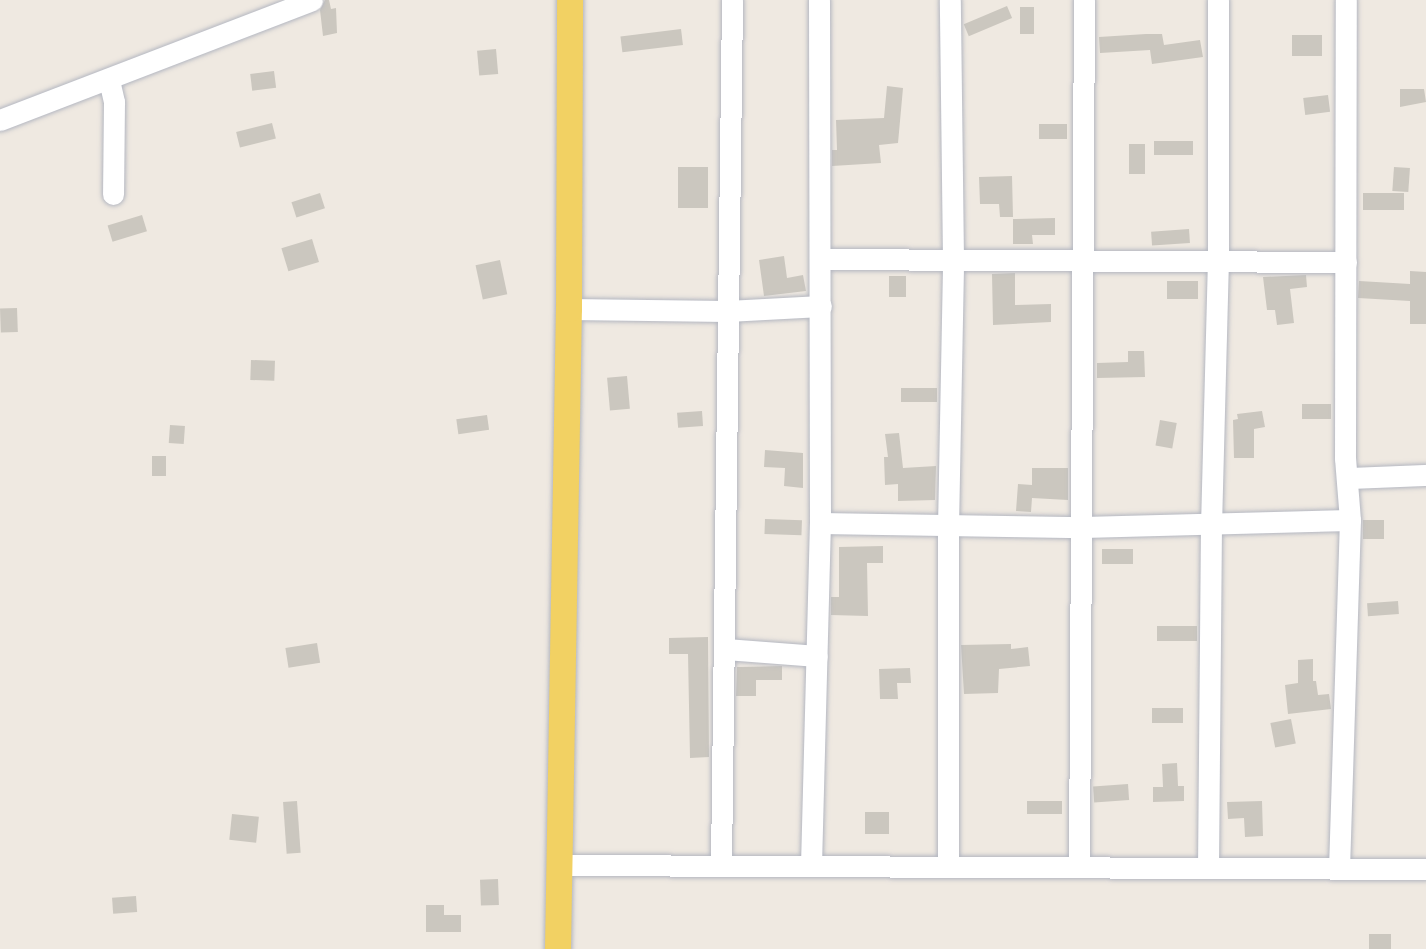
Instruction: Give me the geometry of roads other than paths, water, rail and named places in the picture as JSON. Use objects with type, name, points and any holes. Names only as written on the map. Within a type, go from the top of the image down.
[{"type":"main road","points":[[558,949],[557,865],[569,309],[570,0]]},
{"type":"street","points":[[0,120],[312,0]]},
{"type":"street","points":[[721,864],[726,649],[727,311],[732,0]]},
{"type":"street","points":[[811,865],[820,523],[819,0]]},
{"type":"street","points":[[948,866],[948,527],[953,260],[950,0]]},
{"type":"street","points":[[1079,867],[1084,0]]},
{"type":"street","points":[[1208,868],[1210,526],[1218,261],[1218,0]]},
{"type":"street","points":[[1339,869],[1350,520],[1345,458],[1346,0]]},
{"type":"street","points":[[109,80],[114,102],[113,194]]},
{"type":"street","points":[[821,259],[1346,262]]},
{"type":"street","points":[[569,309],[727,311],[821,306]]},
{"type":"street","points":[[1348,478],[1426,475]]},
{"type":"street","points":[[820,523],[1083,527],[1210,526],[1350,520]]},
{"type":"street","points":[[726,649],[817,656]]},
{"type":"street","points":[[557,865],[1426,869]]}]
